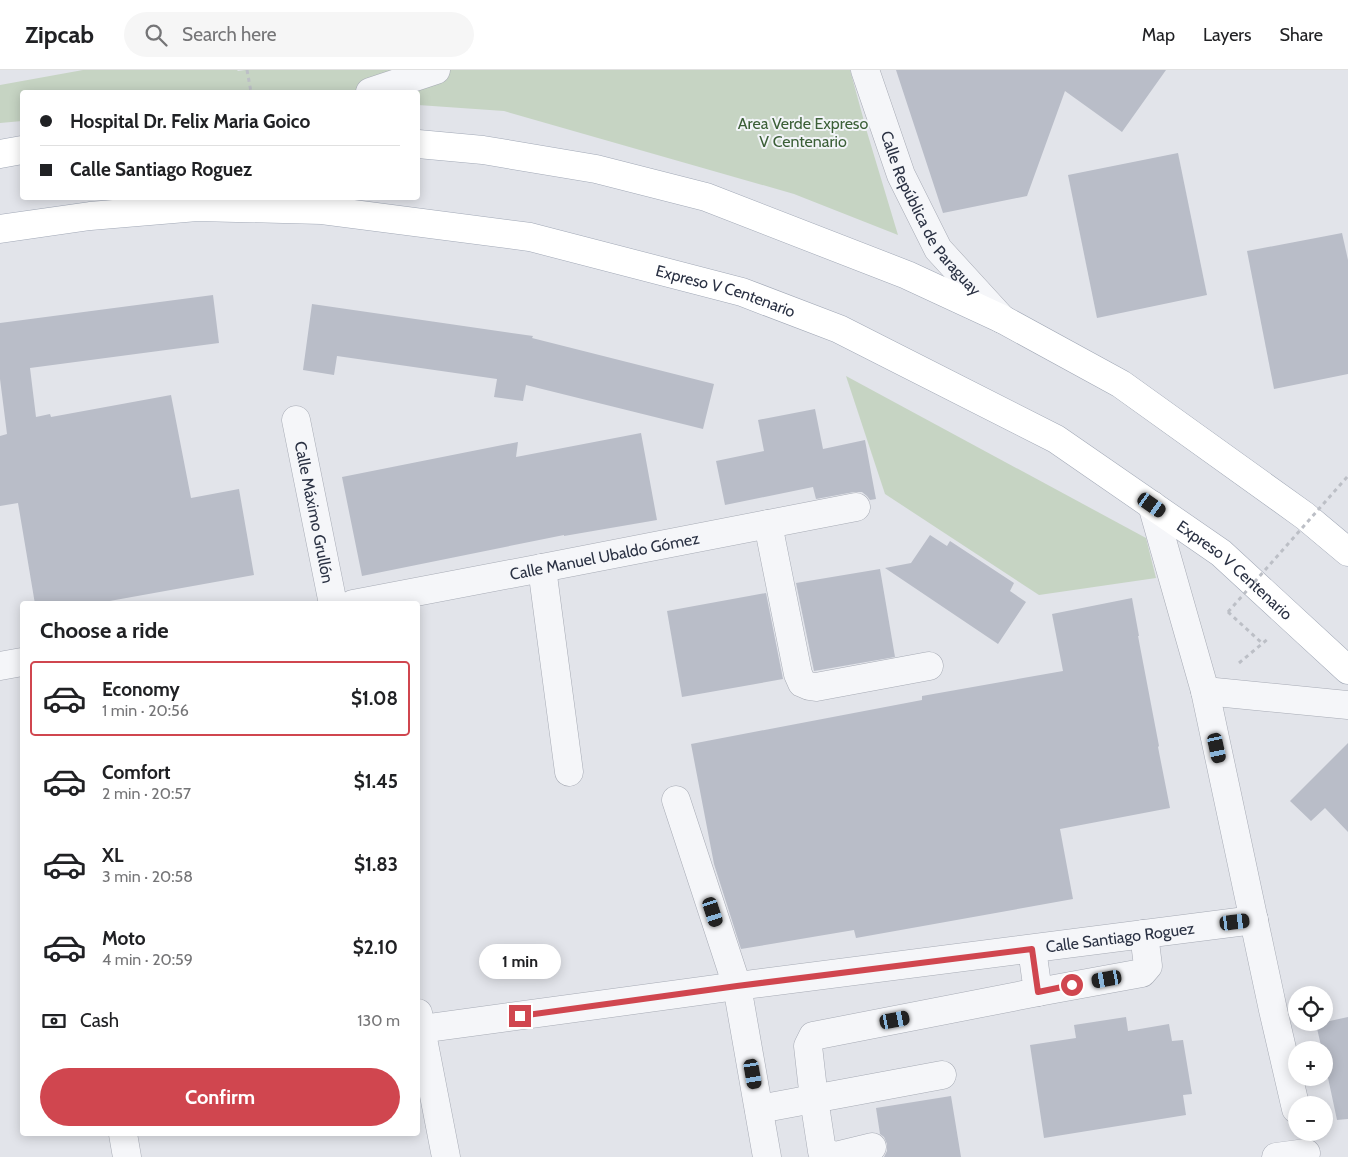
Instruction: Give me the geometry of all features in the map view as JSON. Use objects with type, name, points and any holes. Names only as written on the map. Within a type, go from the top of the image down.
[{"type":"main road","points":[[420,144],[483,150],[596,169],[706,198],[907,275],[1002,319],[1121,384],[1305,516],[1348,552]]},
{"type":"main road","points":[[0,154],[20,150]]},
{"type":"main road","name":"Expreso V Centenario","points":[[0,229],[90,216],[197,207],[322,210],[530,237],[742,292],[839,329],[1056,439],[1221,553],[1348,670]]},
{"type":"street","points":[[376,90],[436,70]]},
{"type":"street","name":"Calle República de Paraguay","points":[[865,70],[901,175],[938,249],[1002,319]]},
{"type":"street","name":"Calle Máximo Grullón","points":[[296,420],[333,601]]},
{"type":"street","points":[[1152,505],[1205,691],[1293,1096]]},
{"type":"street","name":"Calle Manuel Ubaldo Gómez","points":[[369,601],[856,507]]},
{"type":"street","points":[[768,524],[798,674],[802,683],[816,687],[929,666]]},
{"type":"street","points":[[542,568],[569,772]]},
{"type":"street","points":[[0,666],[20,662]]},
{"type":"street","points":[[1205,691],[1348,705]]},
{"type":"street","points":[[676,800],[737,986],[767,1157]]},
{"type":"street","name":"Calle Santiago Roguez","points":[[420,1021],[737,986],[1254,920]]},
{"type":"street","points":[[872,1147],[834,1156],[822,1151],[808,1046],[813,1036],[1142,973],[1148,966],[1144,934]]},
{"type":"street","points":[[1032,949],[1038,992]]},
{"type":"street","points":[[420,1026],[446,1157]]},
{"type":"street","points":[[759,1109],[942,1075]]},
{"type":"street","points":[[123,1136],[127,1157]]},
{"type":"street","points":[[1276,1157],[1305,1147]]},
{"type":"path","points":[[247,70],[251,90]]},
{"type":"path","points":[[1263,644],[1228,612],[1348,476]]},
{"type":"path","points":[[1205,691],[1263,644],[1290,616]]},
{"type":"green space","name":"Area Verde Expreso V Centenario","points":[[83,70],[850,70],[898,235],[794,194],[504,111],[420,105],[420,90],[20,90],[20,121],[0,123],[0,85]]},
{"type":"green space","points":[[846,376],[1146,538],[1156,578],[1039,595],[885,494]]},
{"type":"building","points":[[896,70],[1166,70],[1122,132],[1065,91],[1027,196],[943,213]]},
{"type":"building","points":[[1178,153],[1207,295],[1097,318],[1068,175]]},
{"type":"building","points":[[1342,233],[1348,260],[1348,374],[1274,389],[1247,251]]},
{"type":"building","points":[[213,295],[219,343],[30,368],[36,417],[50,414],[51,417],[171,395],[191,498],[239,489],[254,575],[110,601],[34,601],[18,503],[0,506],[0,436],[7,434],[0,379],[0,323]]},
{"type":"building","points":[[312,304],[533,336],[532,338],[714,384],[703,429],[526,385],[523,401],[494,397],[497,379],[337,356],[334,375],[303,370]]},
{"type":"building","points":[[815,409],[823,449],[865,440],[876,499],[870,500],[862,492],[854,492],[816,499],[813,487],[725,505],[716,461],[764,451],[758,420]]},
{"type":"building","points":[[641,433],[657,520],[564,535],[362,576],[342,477],[518,442],[516,457]]},
{"type":"building","points":[[930,535],[947,546],[950,541],[1014,583],[1010,591],[1026,602],[998,644],[885,568],[911,563]]},
{"type":"building","points":[[880,569],[895,657],[814,671],[796,583]]},
{"type":"building","points":[[766,593],[783,679],[682,697],[667,611]]},
{"type":"building","points":[[1132,598],[1170,808],[1060,829],[1073,899],[856,938],[854,930],[741,949],[714,864],[691,744],[922,700],[922,696],[1063,671],[1052,614]]},
{"type":"building","points":[[1348,743],[1348,832],[1325,808],[1311,821],[1290,801]]},
{"type":"building","points":[[1126,1017],[1128,1031],[1169,1024],[1172,1041],[1183,1040],[1192,1094],[1183,1095],[1186,1115],[1044,1138],[1030,1045],[1076,1038],[1074,1025]]},
{"type":"building","points":[[1348,1017],[1348,1119],[1337,1120],[1330,1086],[1333,1086],[1333,1041],[1320,1041],[1318,1031],[1333,1031],[1333,1020]]},
{"type":"building","points":[[951,1096],[961,1157],[884,1157],[887,1151],[887,1144],[884,1137],[880,1134],[876,1108]]},
{"type":"route","points":[[520,1016],[737,986],[1032,949],[1038,992],[1072,985]]}]
